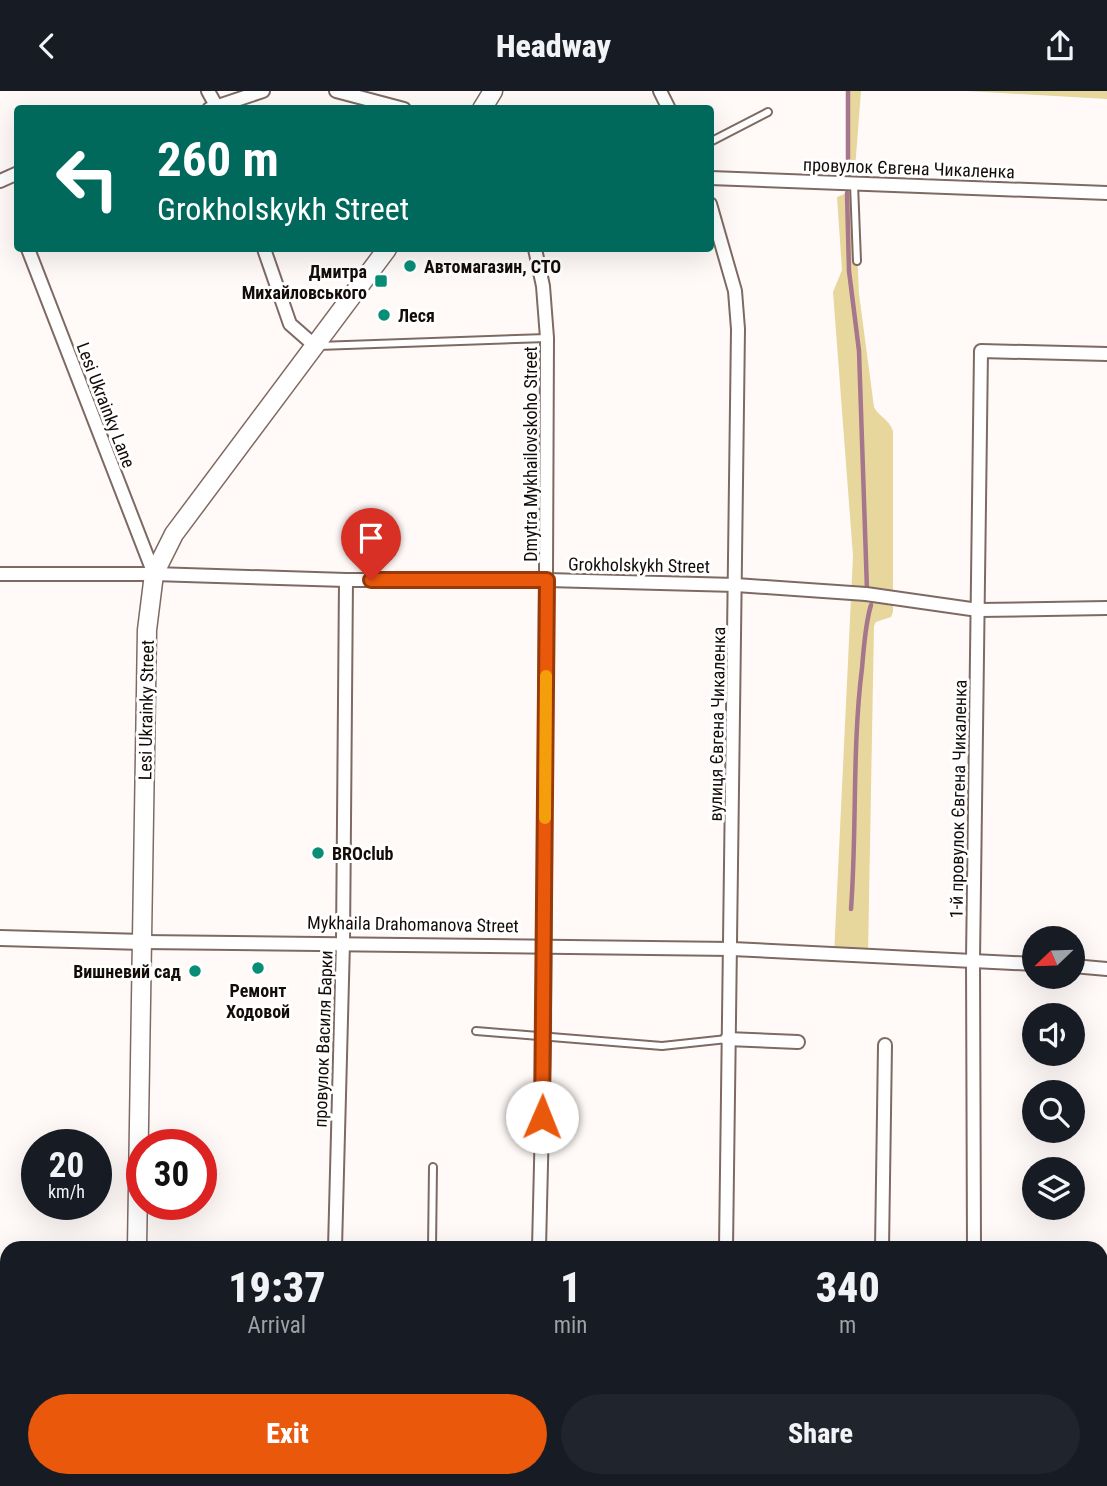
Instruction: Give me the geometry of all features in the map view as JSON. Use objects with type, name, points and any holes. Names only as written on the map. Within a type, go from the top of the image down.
[{"type":"main road","name":"Lesi Ukrainky Street","points":[[137,1241],[147,630],[154,574],[174,534],[385,252]]},
{"type":"street","points":[[221,105],[263,91]]},
{"type":"street","points":[[336,91],[389,105]]},
{"type":"street","name":"провулок Євгена Чикаленка","points":[[714,178],[1107,193]]},
{"type":"street","name":"вулиця Євгена Чикаленка","points":[[714,218],[735,291],[738,329],[732,949],[727,1039],[726,1241]]},
{"type":"street","name":"Lesi Ukrainky Lane","points":[[29,252],[154,574]]},
{"type":"street","points":[[265,252],[290,324],[314,345]]},
{"type":"street","name":"Dmytra Mykhailovskoho Street","points":[[536,252],[543,286],[547,338],[544,1038],[539,1241]]},
{"type":"street","name":"1-й провулок Євгена Чикаленка","points":[[974,1241],[973,959],[981,351],[1107,354]]},
{"type":"street","name":"Grokholskykh Street","points":[[0,574],[154,574],[346,580],[547,580],[736,585],[866,594],[978,610],[1107,608]]},
{"type":"street","name":"провулок Василя Барки","points":[[335,1241],[343,942],[346,580]]},
{"type":"street","name":"Mykhaila Drahomanova Street","points":[[0,938],[732,949],[1022,963]]},
{"type":"street","points":[[1085,968],[1107,969]]},
{"type":"street","points":[[727,1039],[799,1042]]},
{"type":"street","points":[[882,1241],[885,1045]]},
{"type":"lane","points":[[714,140],[768,112]]},
{"type":"lane","points":[[854,182],[857,261]]},
{"type":"lane","points":[[314,345],[547,338]]},
{"type":"lane","points":[[476,1031],[662,1046],[727,1039]]},
{"type":"lane","points":[[432,1241],[433,1167]]},
{"type":"shaded area","points":[[847,91],[861,91],[854,182],[859,294],[874,407],[893,431],[893,612],[891,617],[876,622],[874,626],[868,955],[834,955],[853,556],[833,292],[842,270],[837,197],[847,193]]},
{"type":"shaded area","points":[[967,91],[1107,91],[1107,99]]},
{"type":"waterway","points":[[848,91],[848,175]]},
{"type":"waterway","points":[[847,193],[849,271],[859,351],[867,590]]},
{"type":"waterway","points":[[851,909],[857,728],[865,636],[871,605]]},
{"type":"slow traffic","points":[[545,818],[546,676]]},
{"type":"place","name":"Автомагазин, СТО","points":[[410,266]]},
{"type":"place","name":"Дмитра Михайловського","points":[[381,281]]},
{"type":"place","name":"Леся","points":[[384,315]]},
{"type":"place","name":"BROclub","points":[[318,853]]},
{"type":"place","name":"Ремонт Ходовой","points":[[258,968]]},
{"type":"place","name":"Вишневий сад","points":[[195,971]]},
{"type":"route","points":[[371,580],[547,580],[542,1117]]}]
